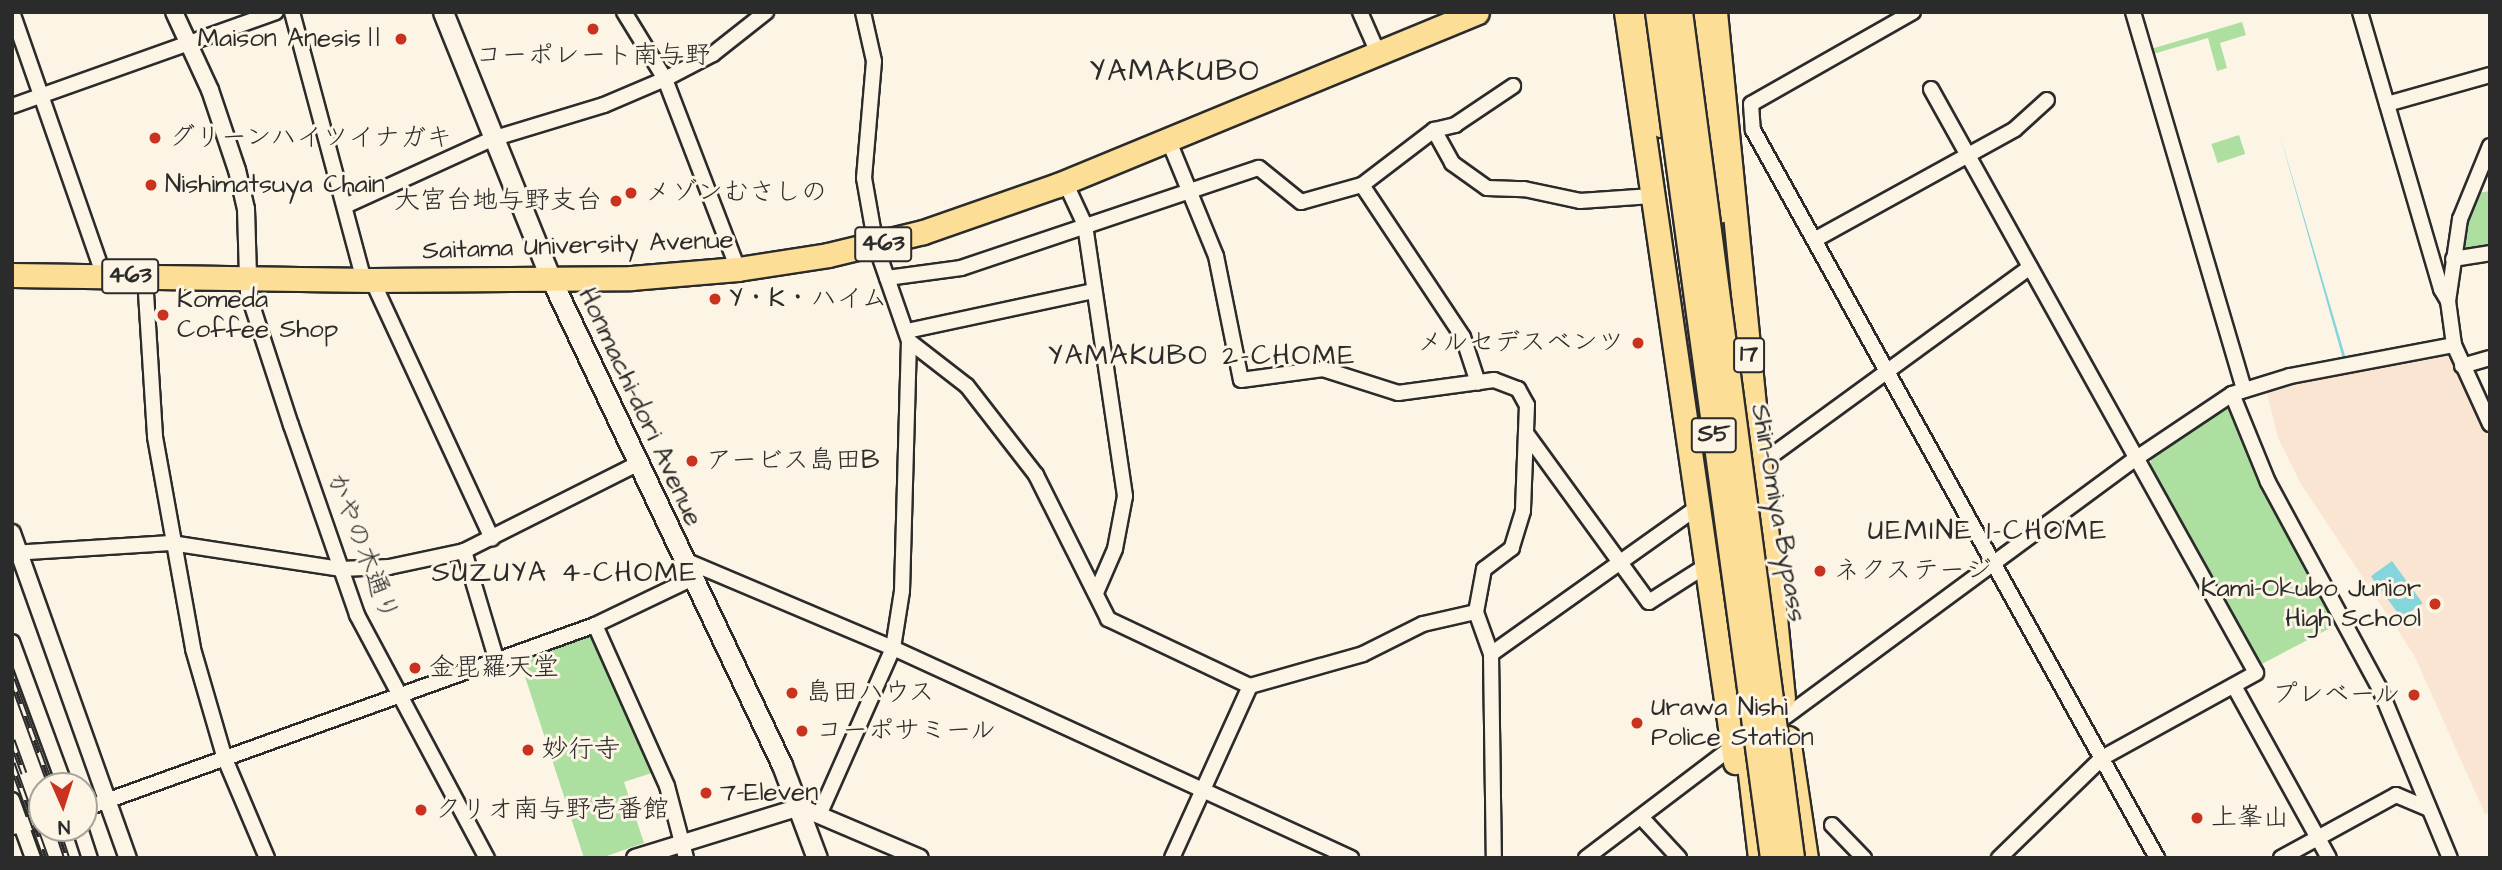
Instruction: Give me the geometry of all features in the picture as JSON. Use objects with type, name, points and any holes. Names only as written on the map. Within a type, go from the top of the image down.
[{"type":"highway","name":"Saitama University Avenue","points":[[12,275],[368,280],[551,279],[738,269],[876,246],[1065,182],[1477,12]]},
{"type":"highway","name":"17","points":[[1626,12],[1699,506],[1732,751],[1752,822]]},
{"type":"highway","points":[[1642,12],[1670,169],[1684,212]]},
{"type":"highway","name":"S5","points":[[1657,12],[1773,858]]},
{"type":"highway","name":"Shin-Omiya Bypass","points":[[1663,12],[1704,336],[1752,822],[1760,858]]},
{"type":"highway","name":"Shin-Omiya Bypass","points":[[1672,12],[1715,320],[1784,708],[1806,858]]},
{"type":"highway","name":"S5","points":[[1680,12],[1761,603],[1792,858]]},
{"type":"highway","points":[[1699,12],[1710,74],[1720,211],[1756,499],[1761,603]]},
{"type":"highway","name":"17","points":[[1715,12],[1784,708]]},
{"type":"main road","name":"Honmachi-dori Avenue","points":[[443,12],[492,139],[551,279],[800,807],[817,858]]},
{"type":"street","points":[[12,12],[104,276]]},
{"type":"street","points":[[174,12],[189,43],[237,170],[246,209],[248,277]]},
{"type":"street","points":[[12,106],[276,12]]},
{"type":"street","points":[[292,12],[368,280],[492,538]]},
{"type":"street","points":[[624,12],[664,79],[738,269]]},
{"type":"street","points":[[345,206],[492,139],[604,105],[664,79],[713,54],[766,12]]},
{"type":"street","points":[[820,813],[893,648],[902,592],[908,336],[876,246],[864,178],[874,61],[863,12]]},
{"type":"street","points":[[1360,12],[1378,53]]},
{"type":"street","points":[[1913,12],[1751,104],[1753,130],[1816,239],[2157,858]]},
{"type":"street","points":[[2133,12],[2238,391],[2268,482],[2379,687],[2450,858]]},
{"type":"street","points":[[2360,12],[2448,301],[2454,345],[2490,424]]},
{"type":"street","points":[[2387,104],[2490,75]]},
{"type":"street","points":[[887,278],[961,268],[1259,168],[1301,202],[1362,184],[1434,130],[1455,125],[1513,86]]},
{"type":"street","points":[[1931,89],[2256,673],[2102,758],[1999,858]]},
{"type":"street","points":[[1816,239],[2015,129],[2047,100]]},
{"type":"street","points":[[1434,130],[1452,163],[1487,188],[1524,189],[1580,201],[1652,195]]},
{"type":"street","points":[[1168,139],[1216,256],[1241,380],[1323,369],[1398,393],[1494,380],[1518,389],[1527,405],[1523,511],[1512,548],[1484,569],[1476,612],[1491,654],[1494,858]]},
{"type":"street","points":[[2448,301],[2460,219],[2490,146]]},
{"type":"street","points":[[1065,182],[1084,225],[1125,496],[1115,549],[1096,593]]},
{"type":"street","points":[[1362,184],[1463,337],[1478,383]]},
{"type":"street","points":[[2453,259],[2490,253]]},
{"type":"street","points":[[1760,464],[1886,369],[2031,267]]},
{"type":"street","points":[[145,277],[155,437],[171,543],[192,649],[225,759],[267,858]]},
{"type":"street","name":"かやの木通り","points":[[248,277],[248,293],[357,615],[487,858]]},
{"type":"street","points":[[908,336],[1093,291]]},
{"type":"street","points":[[908,336],[967,386],[1036,475],[1108,619],[1250,686],[1363,654],[1423,624],[1476,612]]},
{"type":"street","points":[[1784,708],[2138,457],[2238,391],[2454,345]]},
{"type":"street","points":[[2462,366],[2490,358]]},
{"type":"street","points":[[1526,432],[1649,602],[1707,565]]},
{"type":"street","points":[[16,553],[171,543],[340,569],[414,563],[464,551],[637,464]]},
{"type":"street","points":[[1491,654],[1619,560],[1699,506]]},
{"type":"street","points":[[12,533],[16,553],[128,858]]},
{"type":"street","points":[[464,551],[497,662]]},
{"type":"street","points":[[682,559],[893,648],[1352,858]]},
{"type":"street","points":[[98,804],[402,697],[595,625],[691,579]]},
{"type":"street","points":[[595,625],[667,786],[684,850]]},
{"type":"street","points":[[12,642],[60,772]]},
{"type":"street","points":[[1172,858],[1250,686]]},
{"type":"street","points":[[2234,686],[2329,858]]},
{"type":"street","points":[[1586,858],[1732,751],[1745,732]]},
{"type":"street","points":[[2281,858],[2396,795],[2429,809]]},
{"type":"street","points":[[12,800],[17,826],[33,858]]},
{"type":"street","points":[[635,858],[684,850],[800,807],[820,813],[920,858]]},
{"type":"street","points":[[1641,817],[1679,858]]},
{"type":"street","points":[[1832,825],[1864,858]]},
{"type":"shaded area","name":"Kami-Okubo Junior High School","points":[[2444,354],[2452,360],[2490,441],[2490,813],[2485,814],[2414,655],[2301,484],[2278,438],[2266,389]]},
{"type":"green space","points":[[2242,22],[2246,35],[2220,43],[2227,68],[2217,71],[2208,38],[2153,54],[2151,49]]},
{"type":"green space","points":[[2239,135],[2245,154],[2218,163],[2211,144]]},
{"type":"green space","points":[[2490,191],[2490,248],[2465,252],[2467,222],[2478,193]]},
{"type":"green space","points":[[2224,406],[2232,410],[2340,623],[2258,666],[2151,476],[2151,458]]},
{"type":"green space","points":[[590,629],[655,772],[624,782],[644,843],[601,858],[584,858],[519,658]]},
{"type":"water","points":[[2279,132],[2346,359],[2343,359]]},
{"type":"water","points":[[2392,561],[2423,603],[2402,618],[2371,576]]},
{"type":"railway","points":[[12,679],[46,772]]},
{"type":"railway","points":[[12,740],[24,773]]},
{"type":"railway","points":[[12,763],[46,858]]},
{"type":"railway","points":[[62,842],[67,858]]},
{"type":"place","name":"コーポレート南与野","points":[[593,29]]},
{"type":"place","name":"Maison AnesisⅡ","points":[[401,39]]},
{"type":"place","name":"グリーンハイツイナガキ","points":[[155,138]]},
{"type":"place","name":"Nishimatsuya Chain","points":[[151,185]]},
{"type":"place","name":"メゾンむさしの","points":[[631,193]]},
{"type":"place","name":"大宮台地与野支台","points":[[616,201]]},
{"type":"place","name":"Y・K・ハイム","points":[[715,299]]},
{"type":"place","name":"Komeda Coffee Shop","points":[[163,315]]},
{"type":"place","name":"メルセデスベンツ","points":[[1638,343]]},
{"type":"place","name":"アービス島田B","points":[[692,461]]},
{"type":"place","name":"ネクステージ","points":[[1820,571]]},
{"type":"place","name":"Kami-Okubo Junior High School","points":[[2435,604]]},
{"type":"place","name":"金毘羅天堂","points":[[415,668]]},
{"type":"place","name":"島田ハウス","points":[[792,693]]},
{"type":"place","name":"プレベール","points":[[2414,695]]},
{"type":"place","name":"Urawa Nishi Police Station","points":[[1637,723]]},
{"type":"place","name":"コーポサミール","points":[[802,731]]},
{"type":"place","name":"妙行寺","points":[[528,750]]},
{"type":"place","name":"7-Eleven","points":[[706,793]]},
{"type":"place","name":"クリオ南与野壱番館","points":[[421,810]]},
{"type":"place","name":"上峯山","points":[[2197,818]]},
{"type":"district","name":"YAMAKUBO","points":[[1175,71]]},
{"type":"district","name":"YAMAKUBO 2-CHOME","points":[[1202,356]]},
{"type":"district","name":"UEMINE 1-CHOME","points":[[1988,531]]},
{"type":"district","name":"SUZUYA 4-CHOME","points":[[565,573]]}]
